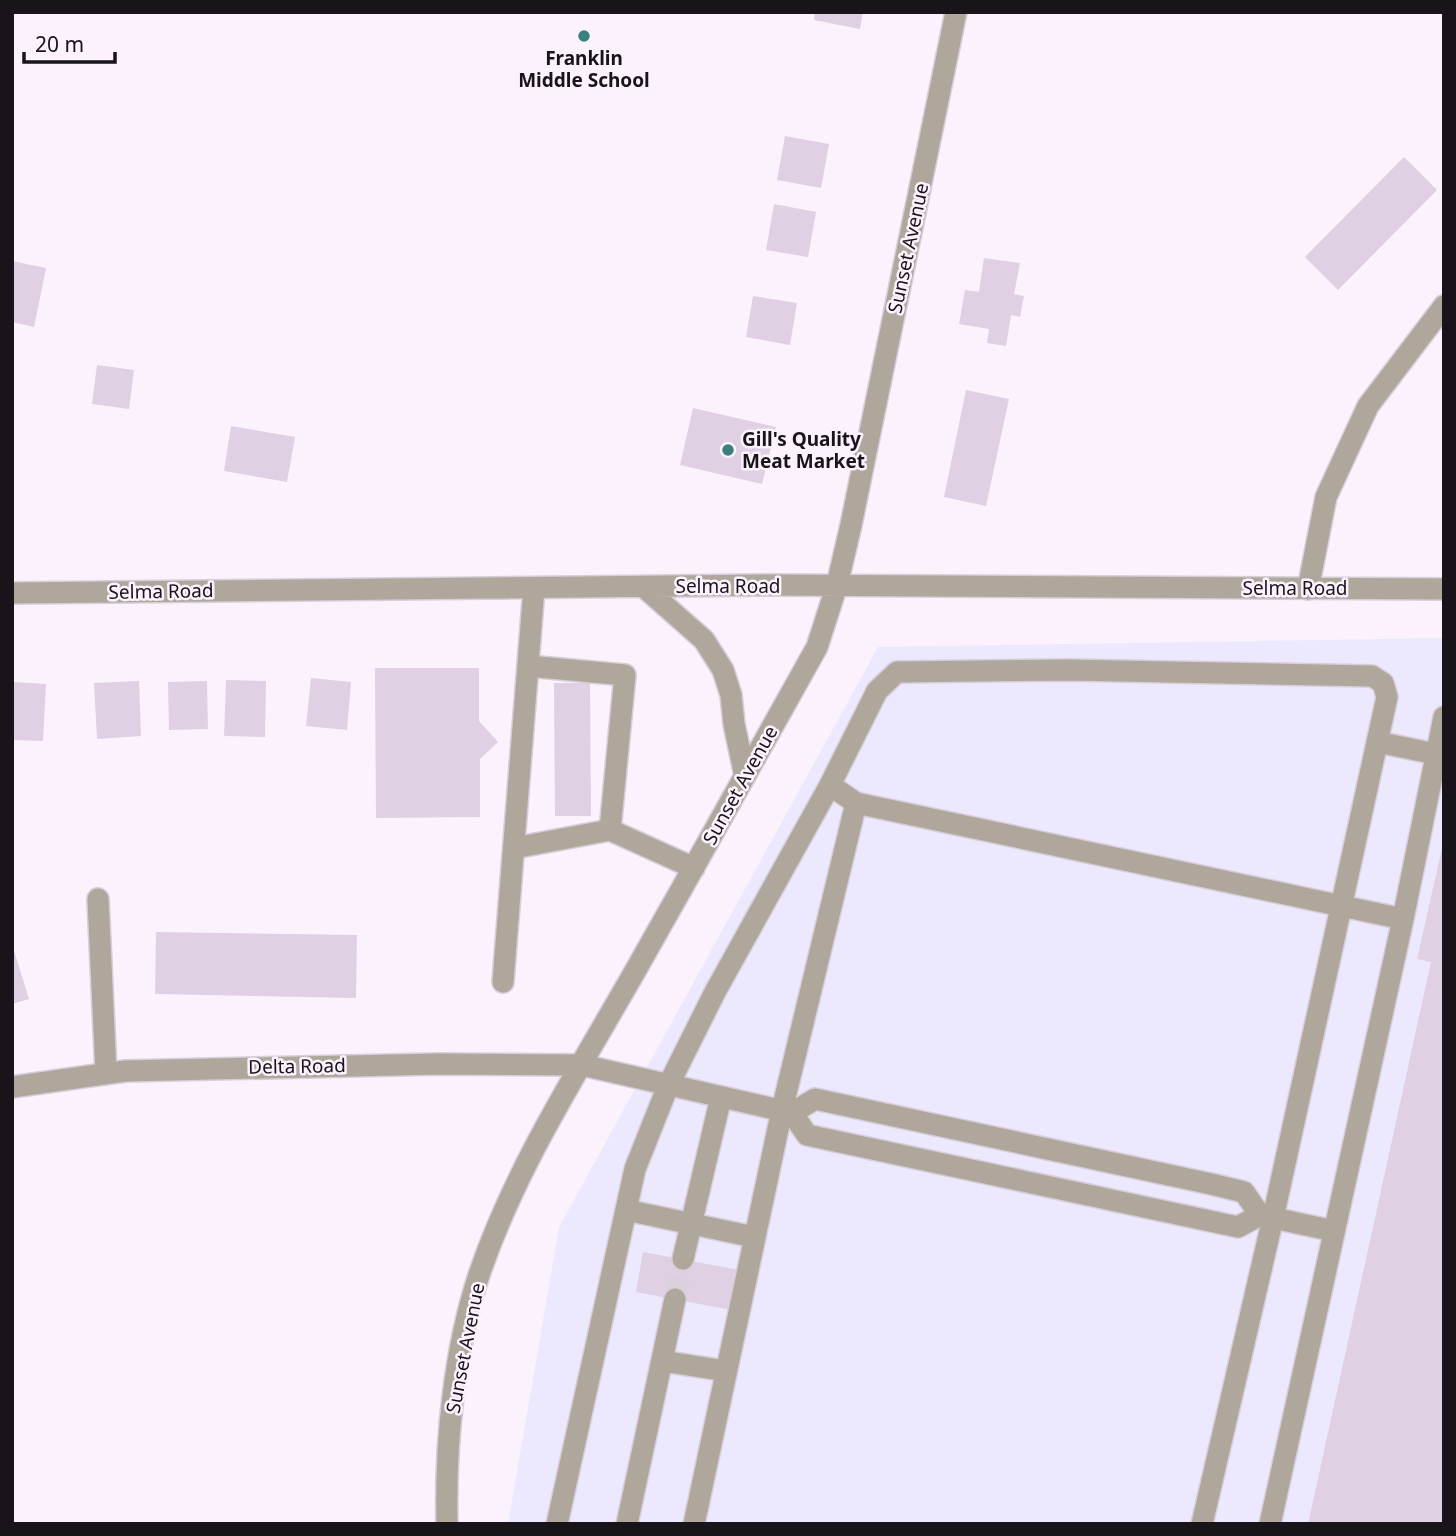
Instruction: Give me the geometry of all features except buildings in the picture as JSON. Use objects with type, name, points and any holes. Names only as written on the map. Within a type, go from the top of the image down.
[{"type":"street","name":"Sunset Avenue","points":[[447,1524],[446,1480],[451,1415],[465,1330],[480,1274],[502,1217],[549,1123],[817,647],[837,585],[956,12]]},
{"type":"street","points":[[1308,589],[1326,497],[1368,406],[1444,306]]},
{"type":"street","name":"Selma Road","points":[[12,593],[837,585],[1444,589]]},
{"type":"street","points":[[644,587],[704,640],[723,670],[731,695],[745,776]]},
{"type":"street","points":[[503,982],[534,588]]},
{"type":"street","points":[[528,666],[625,675],[610,830]]},
{"type":"street","points":[[557,1524],[635,1169],[668,1086],[715,992],[830,785],[877,691],[897,672],[1069,670],[1372,676],[1382,683],[1387,697],[1266,1216],[1202,1524]]},
{"type":"street","points":[[1270,1524],[1403,919],[1444,717]]},
{"type":"street","points":[[1377,741],[1436,754]]},
{"type":"street","points":[[830,785],[856,803],[1403,919]]},
{"type":"street","points":[[694,1524],[754,1237],[787,1111],[856,803]]},
{"type":"street","points":[[514,848],[610,830],[694,868]]},
{"type":"street","points":[[98,899],[106,1073]]},
{"type":"street","name":"Delta Road","points":[[12,1087],[106,1073],[234,1067],[582,1065],[787,1111]]},
{"type":"street","points":[[683,1259],[720,1097]]},
{"type":"street","points":[[787,1111],[815,1099],[1211,1184],[1244,1192],[1266,1216]]},
{"type":"street","points":[[787,1111],[807,1135],[838,1142],[1238,1227],[1266,1216],[1334,1231]]},
{"type":"street","points":[[626,1210],[754,1237]]},
{"type":"street","points":[[627,1524],[675,1299]]},
{"type":"street","points":[[662,1360],[726,1371]]},
{"type":"shaded area","points":[[1444,638],[1444,1524],[508,1524],[559,1227],[878,647]]},
{"type":"tunnel","points":[[675,1299],[683,1259]]},
{"type":"place","name":"Franklin Middle School","points":[[584,36]]},
{"type":"place","name":"Gill's Quality Meat Market","points":[[728,450]]}]
